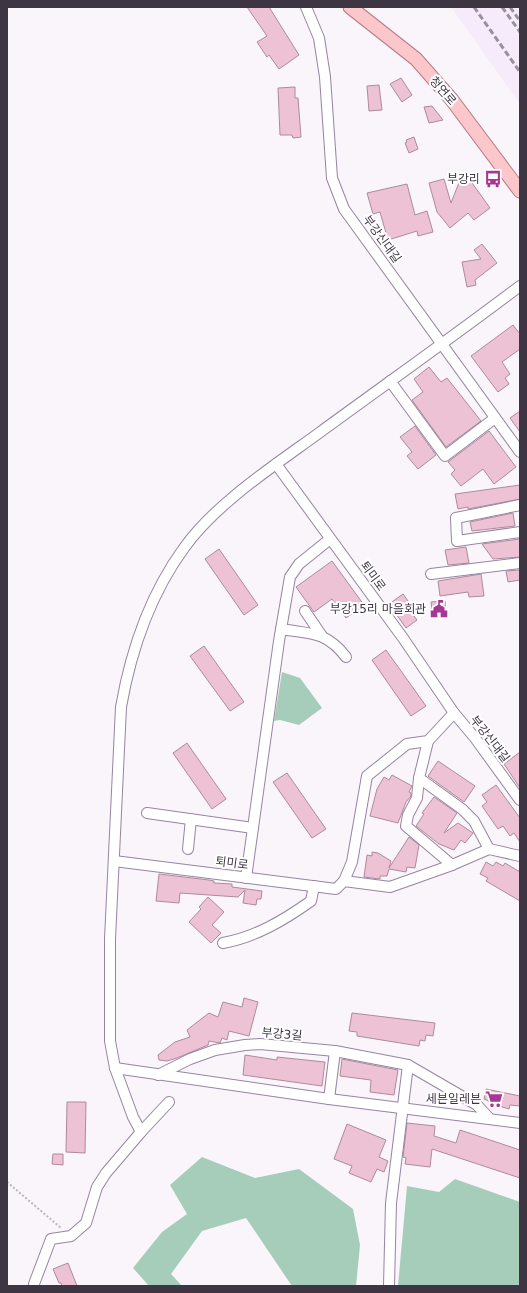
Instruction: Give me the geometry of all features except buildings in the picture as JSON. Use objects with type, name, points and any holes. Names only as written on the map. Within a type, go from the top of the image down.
[{"type":"main road","name":"청연로","points":[[350,7],[416,59],[452,100],[520,191]]},
{"type":"street","name":"부강신대길","points":[[306,7],[319,38],[324,77],[332,178],[344,208],[495,418],[518,446]]},
{"type":"street","points":[[141,1132],[133,1117],[115,1068],[110,1041],[110,939],[121,707],[127,673],[141,629],[157,590],[184,548],[208,521],[276,464],[520,286]]},
{"type":"street","points":[[390,381],[445,456],[495,418]]},
{"type":"street","name":"퇴미로","points":[[276,464],[403,638],[454,713]]},
{"type":"street","points":[[520,505],[456,518],[457,541],[520,532]]},
{"type":"street","points":[[246,878],[281,629],[290,577],[299,564],[330,539]]},
{"type":"street","points":[[431,574],[520,562]]},
{"type":"street","points":[[306,611],[322,636]]},
{"type":"street","points":[[281,629],[322,636],[336,644],[346,657]]},
{"type":"street","name":"부강신대길","points":[[454,713],[475,738],[520,800]]},
{"type":"street","points":[[452,865],[406,826],[408,816],[417,798],[419,778],[428,741],[454,713]]},
{"type":"street","points":[[344,881],[352,862],[367,776],[407,744],[428,741]]},
{"type":"street","points":[[419,778],[462,809],[474,821],[488,850],[520,856]]},
{"type":"street","points":[[147,813],[253,828]]},
{"type":"street","points":[[188,849],[191,819]]},
{"type":"street","name":"퇴미로","points":[[114,861],[336,889],[344,881],[390,887],[452,865],[488,850]]},
{"type":"street","points":[[223,943],[238,940],[278,923],[311,901],[314,886]]},
{"type":"street","name":"부강3길","points":[[158,1075],[190,1059],[215,1050],[245,1045],[260,1044],[335,1051],[408,1065],[477,1105],[490,1119]]},
{"type":"street","points":[[330,1099],[335,1051]]},
{"type":"street","points":[[389,1286],[391,1203],[408,1065]]},
{"type":"street","points":[[115,1068],[402,1109],[520,1123]]},
{"type":"street","points":[[34,1284],[51,1239],[71,1236],[86,1223],[97,1187],[106,1173],[168,1102]]},
{"type":"path","points":[[7,1182],[71,1236]]},
{"type":"shaded area","points":[[451,7],[520,7],[520,104]]},
{"type":"green space","points":[[282,672],[300,678],[322,708],[299,725],[280,720],[274,721]]},
{"type":"green space","points":[[202,1157],[255,1178],[299,1169],[353,1209],[360,1245],[356,1286],[292,1286],[246,1218],[202,1231],[171,1274],[182,1286],[149,1286],[133,1268],[162,1232],[187,1214],[170,1185]]},
{"type":"green space","points":[[455,1179],[520,1202],[520,1286],[398,1286],[407,1186],[439,1192]]},
{"type":"railway","points":[[474,7],[520,72]]},
{"type":"railway","points":[[502,7],[520,32]]},
{"type":"railway","points":[[510,7],[520,21]]},
{"type":"place","name":"부강리","points":[[493,179]]},
{"type":"place","name":"부강15리 마을회관","points":[[439,609]]},
{"type":"place","name":"세븐일레븐","points":[[494,1099]]}]
